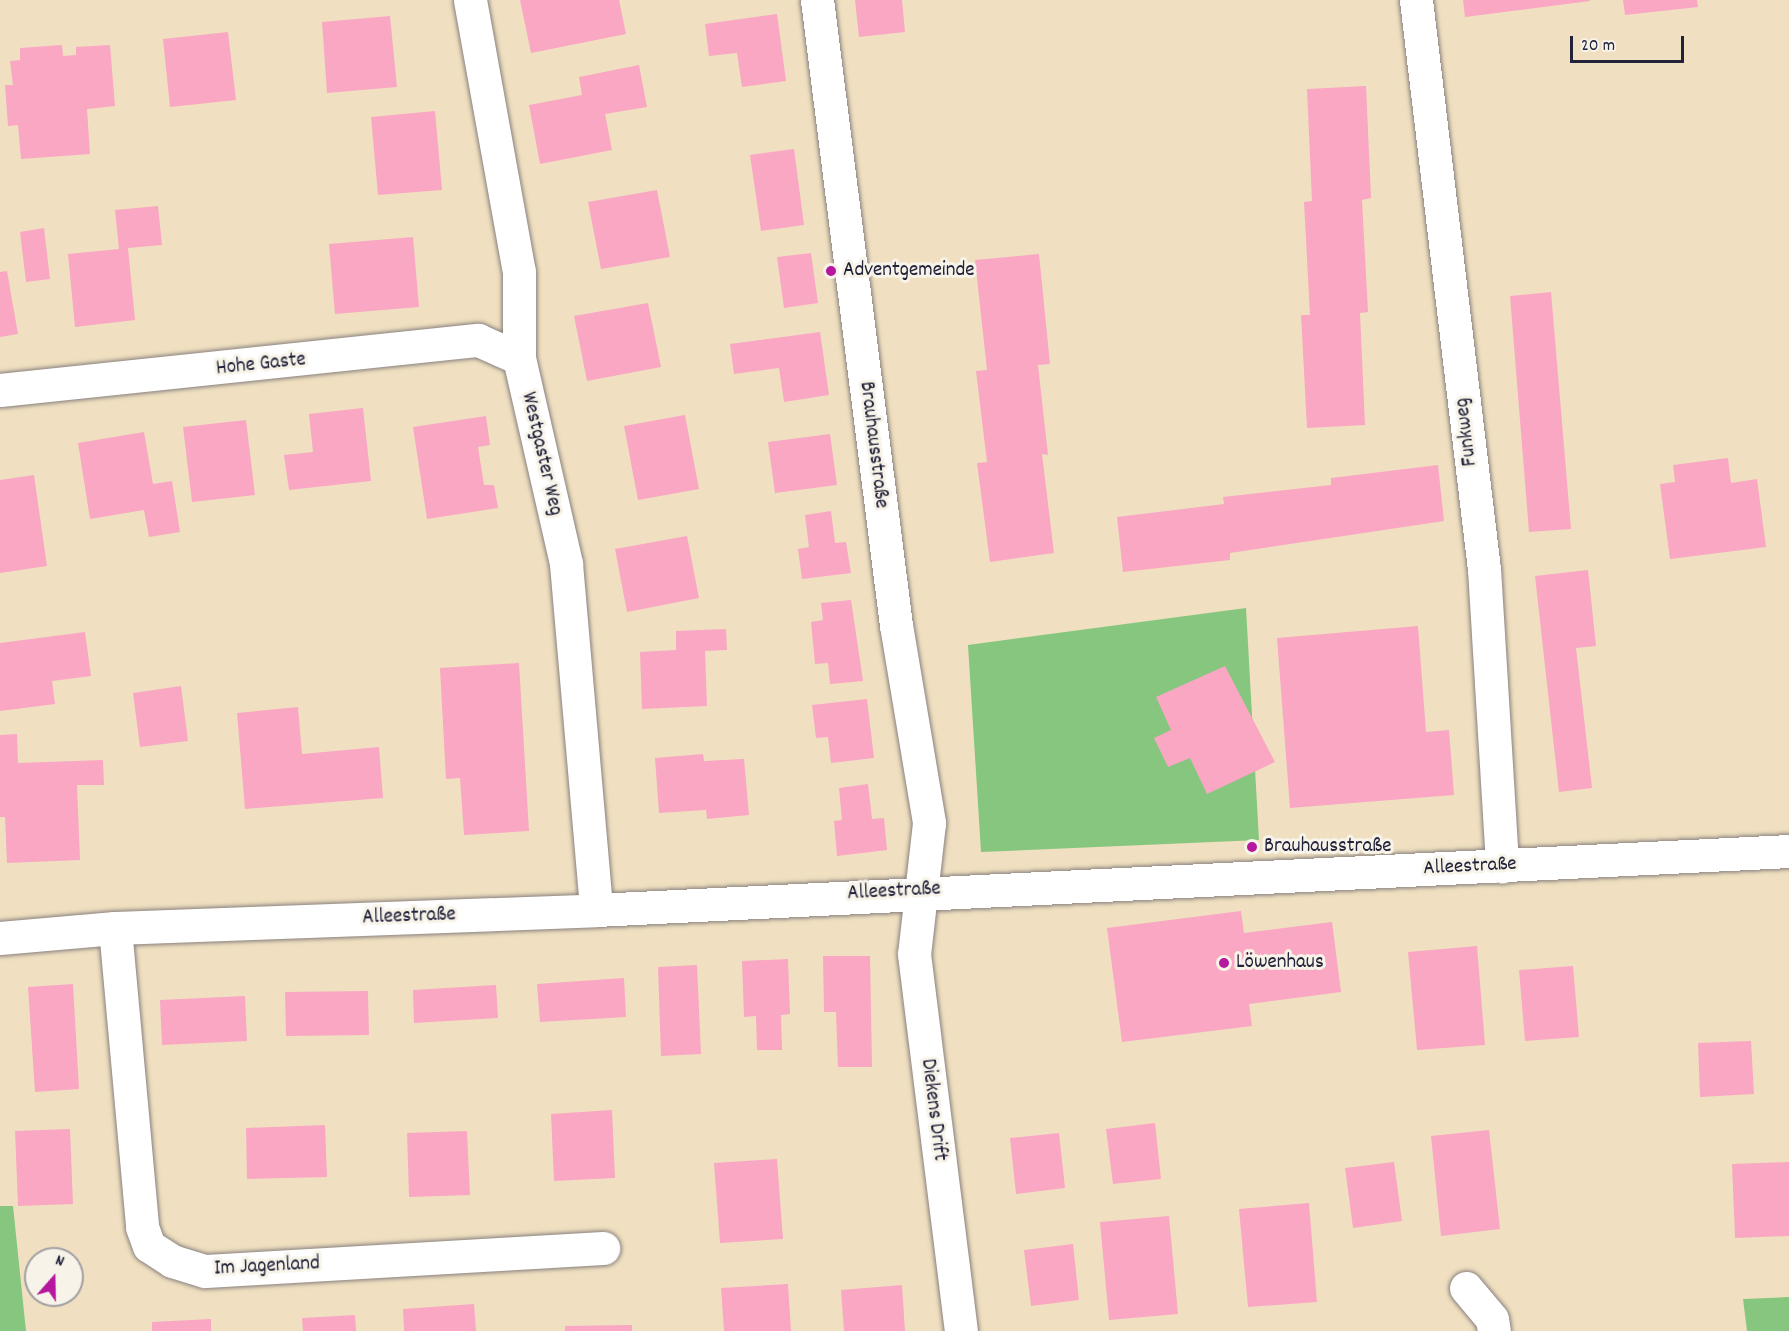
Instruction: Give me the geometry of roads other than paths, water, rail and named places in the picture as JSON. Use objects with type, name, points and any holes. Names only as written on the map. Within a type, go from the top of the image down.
[{"type":"street","name":"Westgaster Weg","points":[[471,0],[519,271],[519,358],[566,564],[596,910]]},
{"type":"street","name":"Brauhausstraße","points":[[817,0],[896,625],[929,823],[921,890]]},
{"type":"street","name":"Funkweg","points":[[1416,0],[1484,569],[1502,866]]},
{"type":"street","name":"Hohe Gaste","points":[[0,390],[478,340],[519,358]]},
{"type":"street","name":"Alleestraße","points":[[0,938],[115,928],[596,910],[921,890],[1502,866],[1789,851]]},
{"type":"street","name":"Diekens Drift","points":[[921,890],[914,954],[961,1331]]},
{"type":"street","name":"Im Jagenland","points":[[115,928],[142,1227],[149,1246],[172,1261],[205,1270],[603,1248]]},
{"type":"street","points":[[1466,1288],[1492,1319],[1494,1331]]},
{"type":"place","name":"Adventgemeinde","points":[[831,271]]},
{"type":"place","name":"Brauhausstraße","points":[[1252,847]]},
{"type":"place","name":"Löwenhaus","points":[[1224,963]]}]
